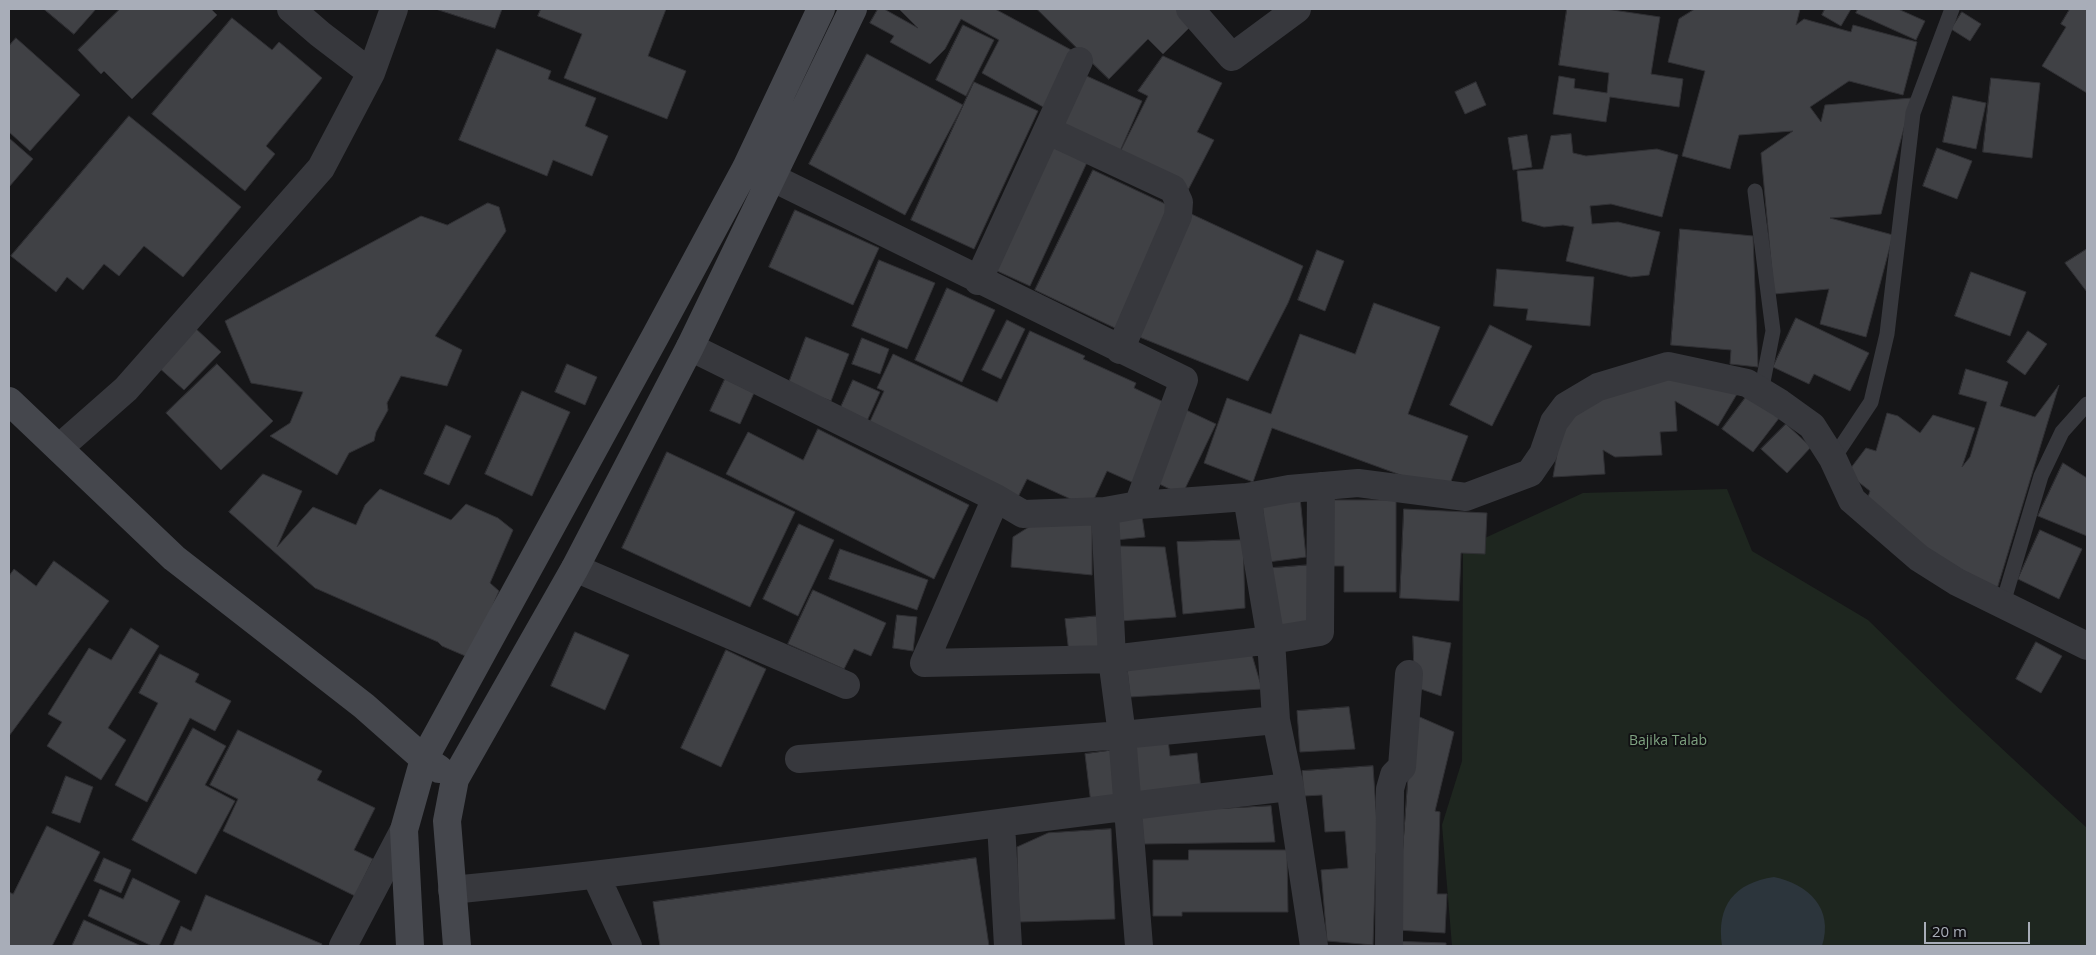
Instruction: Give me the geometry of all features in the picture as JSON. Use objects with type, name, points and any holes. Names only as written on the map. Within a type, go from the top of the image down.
[{"type":"street","points":[[291,9],[371,73]]},
{"type":"street","points":[[59,448],[126,388],[321,168],[371,73],[394,9]]},
{"type":"street","points":[[343,946],[404,830],[424,759],[746,168],[821,9]]},
{"type":"street","points":[[457,946],[447,821],[455,779],[575,568],[690,347],[853,9]]},
{"type":"street","points":[[1190,9],[1232,57],[1297,9]]},
{"type":"street","points":[[978,280],[1080,61]]},
{"type":"street","points":[[1049,131],[1173,189],[1179,202],[1178,216],[1120,350]]},
{"type":"street","points":[[773,178],[1184,380],[1138,505]]},
{"type":"street","points":[[690,347],[996,498],[1023,514],[1105,511],[1138,505],[1246,497],[1289,489],[1358,483],[1466,497],[1530,473],[1543,454],[1554,422],[1566,406],[1598,387],[1629,376],[1668,366],[1747,383],[1812,426],[1833,459],[1852,500],[1919,558],[1957,582],[2087,646]]},
{"type":"street","points":[[9,401],[174,558],[364,706],[424,759],[455,779]]},
{"type":"street","points":[[996,498],[924,663],[1112,659],[1271,640],[1320,632],[1320,486]]},
{"type":"street","points":[[1246,497],[1271,640],[1276,720],[1290,788],[1314,946]]},
{"type":"street","points":[[1105,511],[1112,659],[1122,735],[1139,946]]},
{"type":"street","points":[[575,568],[846,686]]},
{"type":"street","points":[[1389,946],[1390,789],[1394,776],[1402,767],[1409,674]]},
{"type":"street","points":[[800,759],[1122,735],[1276,720]]},
{"type":"street","points":[[452,890],[596,876],[1001,824],[1127,805],[1290,788]]},
{"type":"street","points":[[1001,824],[1008,946]]},
{"type":"street","points":[[404,830],[410,946]]},
{"type":"street","points":[[596,876],[628,946]]},
{"type":"lane","points":[[1833,459],[1871,402],[1887,334],[1913,113],[1952,9]]},
{"type":"lane","points":[[1755,191],[1773,331],[1761,392]]},
{"type":"lane","points":[[2003,603],[2041,476],[2062,432],[2087,404]]},
{"type":"green space","name":"Bajika Talab","points":[[1727,489],[1752,551],[1868,620],[1953,703],[2087,828],[2087,946],[1452,946],[1442,825],[1462,761],[1463,548],[1583,493]]},
{"type":"shaded area","points":[[1774,877],[1798,885],[1815,900],[1821,909],[1824,920],[1825,932],[1822,946],[1722,946],[1722,919],[1725,908],[1731,899],[1738,891],[1748,885]]},
{"type":"building","points":[[44,9],[96,9],[74,34]]},
{"type":"building","points":[[120,9],[211,9],[217,15],[132,99],[104,71],[101,74],[78,50]]},
{"type":"building","points":[[436,9],[502,9],[495,28]]},
{"type":"building","points":[[541,9],[666,9],[648,56],[686,71],[667,119],[564,78],[582,34],[538,16]]},
{"type":"building","points":[[878,9],[884,9],[918,28],[899,9],[995,9],[1075,52],[1045,108],[982,73],[999,40],[961,19],[945,49],[930,64],[890,42],[894,36],[870,23]]},
{"type":"building","points":[[1037,9],[1183,9],[1196,21],[1163,54],[1148,39],[1109,79]]},
{"type":"building","points":[[1567,9],[1606,9],[1660,17],[1651,74],[1683,79],[1679,107],[1610,97],[1606,122],[1553,114],[1559,76],[1575,79],[1574,88],[1607,93],[1609,73],[1559,65]]},
{"type":"building","points":[[1695,9],[1800,9],[1796,25],[1804,19],[1851,32],[1853,25],[1917,42],[1903,95],[1849,81],[1810,107],[1821,122],[1825,105],[1912,98],[1881,214],[1830,218],[1893,235],[1866,337],[1820,324],[1829,289],[1774,294],[1761,153],[1793,131],[1739,135],[1730,169],[1682,156],[1705,71],[1668,62],[1679,19]]},
{"type":"building","points":[[1825,9],[1851,9],[1841,26],[1822,15]]},
{"type":"building","points":[[1858,9],[1898,9],[1925,21],[1916,40],[1856,13]]},
{"type":"building","points":[[2070,9],[2087,9],[2087,93],[2042,66],[2066,27],[2061,24]]},
{"type":"building","points":[[1962,12],[1981,24],[1970,41],[1951,29]]},
{"type":"building","points":[[232,18],[272,50],[279,42],[322,78],[266,146],[275,154],[245,191],[152,114]]},
{"type":"building","points":[[963,25],[994,40],[966,96],[936,80]]},
{"type":"building","points":[[16,38],[80,95],[30,151],[9,132],[9,46]]},
{"type":"building","points":[[497,49],[551,71],[548,79],[596,98],[585,126],[608,136],[592,176],[553,160],[547,176],[459,140]]},
{"type":"building","points":[[867,54],[963,105],[905,215],[809,164]]},
{"type":"building","points":[[1163,56],[1222,83],[1197,132],[1214,140],[1187,192],[1118,156],[1148,96],[1138,91]]},
{"type":"building","points":[[1080,73],[1142,101],[1117,158],[1054,130]]},
{"type":"building","points":[[1991,78],[2040,83],[2032,158],[1983,152]]},
{"type":"building","points":[[974,82],[1038,111],[974,249],[911,220]]},
{"type":"building","points":[[1476,82],[1486,105],[1465,114],[1455,92]]},
{"type":"building","points":[[1953,96],[1986,103],[1976,149],[1943,142]]},
{"type":"building","points":[[129,116],[241,207],[183,277],[144,246],[119,276],[104,264],[83,290],[67,277],[56,292],[11,256]]},
{"type":"building","points":[[1571,134],[1573,153],[1586,156],[1657,149],[1678,155],[1662,217],[1611,204],[1590,206],[1592,224],[1618,222],[1660,232],[1649,275],[1631,277],[1566,261],[1574,227],[1563,225],[1544,227],[1522,221],[1517,171],[1543,169],[1551,136]]},
{"type":"building","points":[[1527,135],[1532,167],[1513,170],[1508,138]]},
{"type":"building","points":[[9,138],[33,159],[9,187]]},
{"type":"building","points":[[1055,141],[1089,158],[1030,286],[995,270]]},
{"type":"building","points":[[1937,148],[1972,161],[1957,199],[1923,186]]},
{"type":"building","points":[[1093,170],[1174,208],[1117,329],[1035,290]]},
{"type":"building","points":[[488,203],[499,207],[506,231],[435,336],[462,350],[447,386],[401,376],[387,403],[388,410],[376,432],[374,441],[349,453],[337,475],[270,436],[290,423],[303,392],[251,383],[225,321],[421,216],[447,225]]},
{"type":"building","points":[[795,210],[879,248],[853,305],[769,267]]},
{"type":"building","points":[[1187,212],[1303,266],[1288,303],[1248,381],[1132,334]]},
{"type":"building","points":[[1680,229],[1753,236],[1758,367],[1730,364],[1731,350],[1671,345]]},
{"type":"building","points":[[2087,249],[2087,292],[2065,263]]},
{"type":"building","points":[[1317,250],[1344,261],[1325,311],[1298,300]]},
{"type":"building","points":[[879,260],[935,283],[907,349],[852,326]]},
{"type":"building","points":[[1497,269],[1594,277],[1590,326],[1526,320],[1528,309],[1494,306]]},
{"type":"building","points":[[1971,272],[2026,292],[2010,336],[1955,316]]},
{"type":"building","points":[[947,288],[995,310],[962,382],[915,360]]},
{"type":"building","points":[[1374,303],[1440,327],[1408,414],[1468,436],[1447,492],[1272,428],[1253,482],[1204,463],[1227,398],[1271,414],[1300,334],[1355,354]]},
{"type":"building","points":[[1796,318],[1869,353],[1850,391],[1814,374],[1809,384],[1773,367]]},
{"type":"building","points":[[1007,320],[1025,329],[1001,379],[982,370]]},
{"type":"building","points":[[1490,325],[1532,346],[1492,426],[1450,405]]},
{"type":"building","points":[[194,327],[221,352],[184,390],[157,366]]},
{"type":"building","points":[[1030,331],[1085,356],[1083,359],[1136,383],[1134,388],[1170,405],[1134,483],[1107,471],[1090,508],[1027,479],[1018,497],[867,428],[884,391],[877,388],[893,354],[997,402]]},
{"type":"building","points":[[2028,331],[2047,344],[2025,375],[2007,362]]},
{"type":"building","points":[[806,337],[849,354],[831,401],[788,385]]},
{"type":"building","points":[[862,338],[889,349],[880,374],[852,364]]},
{"type":"building","points":[[217,364],[273,421],[221,470],[166,413]]},
{"type":"building","points":[[567,364],[597,377],[585,405],[555,392]]},
{"type":"building","points":[[1966,369],[2008,382],[2000,406],[2035,417],[2059,385],[1997,589],[1923,549],[1866,503],[1870,491],[1847,473],[1866,448],[1876,451],[1887,413],[1898,416],[1920,433],[1933,415],[1975,428],[1962,467],[1970,457],[1987,402],[1959,394]]},
{"type":"building","points":[[1657,372],[1740,389],[1718,426],[1675,401],[1677,431],[1660,432],[1662,455],[1615,457],[1603,450],[1605,474],[1553,477],[1564,413]]},
{"type":"building","points":[[725,379],[754,393],[740,424],[710,411]]},
{"type":"building","points":[[853,380],[880,392],[867,421],[840,409]]},
{"type":"building","points":[[1752,389],[1783,413],[1753,452],[1722,429]]},
{"type":"building","points":[[522,391],[570,412],[532,496],[485,474]]},
{"type":"building","points":[[1184,409],[1216,424],[1182,495],[1151,480]]},
{"type":"building","points":[[1786,424],[1811,447],[1787,473],[1761,449]]},
{"type":"building","points":[[446,425],[471,436],[449,485],[424,474]]},
{"type":"building","points":[[818,429],[969,505],[934,579],[726,474],[748,432],[803,460]]},
{"type":"building","points":[[667,452],[795,512],[750,607],[622,548]]},
{"type":"building","points":[[2063,463],[2087,478],[2087,536],[2038,516]]},
{"type":"building","points":[[263,474],[302,491],[277,547],[313,507],[356,525],[365,505],[380,489],[451,520],[466,504],[498,518],[513,530],[490,583],[499,591],[470,658],[315,588],[229,512]]},
{"type":"building","points":[[1300,497],[1306,557],[1268,562],[1262,501]]},
{"type":"building","points":[[1330,500],[1396,500],[1396,592],[1344,592],[1344,566],[1330,566]]},
{"type":"building","points":[[1404,509],[1487,513],[1485,554],[1461,553],[1459,601],[1400,598]]},
{"type":"building","points":[[1142,516],[1145,537],[1116,540],[1113,520]]},
{"type":"building","points":[[1092,521],[1092,575],[1011,567],[1013,537],[1032,525]]},
{"type":"building","points":[[799,524],[834,540],[798,616],[763,599]]},
{"type":"building","points":[[2040,530],[2082,549],[2059,599],[2018,579]]},
{"type":"building","points":[[1243,540],[1245,608],[1183,614],[1177,542]]},
{"type":"building","points":[[1115,546],[1165,547],[1176,617],[1120,621]]},
{"type":"building","points":[[840,549],[928,580],[917,610],[829,579]]},
{"type":"building","points":[[54,561],[109,601],[9,736],[9,576],[14,569],[36,586]]},
{"type":"building","points":[[1311,565],[1316,626],[1278,630],[1272,568]]},
{"type":"building","points":[[813,590],[886,623],[871,656],[854,649],[844,669],[788,644]]},
{"type":"building","points":[[897,615],[917,617],[913,651],[893,648]]},
{"type":"building","points":[[1100,616],[1103,649],[1069,653],[1065,619]]},
{"type":"building","points":[[131,628],[159,646],[108,728],[126,740],[101,780],[47,746],[62,722],[48,714],[89,648],[111,660]]},
{"type":"building","points":[[575,632],[629,655],[605,710],[551,686]]},
{"type":"building","points":[[1413,636],[1451,643],[1441,696],[1415,687]]},
{"type":"building","points":[[2036,642],[2062,656],[2041,693],[2016,679]]},
{"type":"building","points":[[726,650],[766,669],[721,767],[681,748]]},
{"type":"building","points":[[160,654],[199,674],[195,682],[231,701],[215,731],[190,718],[147,802],[115,785],[158,703],[139,693]]},
{"type":"building","points":[[1252,655],[1262,689],[1130,697],[1127,668]]},
{"type":"building","points":[[1349,707],[1355,749],[1300,752],[1297,711]]},
{"type":"building","points":[[1413,714],[1454,732],[1435,811],[1440,812],[1437,894],[1447,894],[1445,933],[1397,930]]},
{"type":"building","points":[[193,728],[226,746],[205,785],[235,801],[196,874],[132,840]]},
{"type":"building","points":[[238,730],[322,771],[317,780],[375,808],[354,850],[373,859],[355,896],[223,831],[238,799],[210,785]]},
{"type":"building","points":[[1168,740],[1170,756],[1197,753],[1201,789],[1134,796],[1129,743]]},
{"type":"building","points":[[1114,750],[1121,800],[1091,804],[1085,754]]},
{"type":"building","points":[[1373,766],[1379,853],[1376,853],[1373,945],[1327,941],[1321,870],[1348,868],[1345,831],[1325,832],[1322,795],[1304,796],[1302,771]]},
{"type":"building","points":[[66,776],[93,787],[80,823],[52,813]]},
{"type":"building","points":[[1271,806],[1275,842],[1144,844],[1141,813]]},
{"type":"building","points":[[47,826],[100,852],[52,946],[9,946],[9,892],[13,894]]},
{"type":"building","points":[[1111,829],[1115,919],[1019,922],[1017,847],[1048,833]]},
{"type":"building","points":[[1189,850],[1287,850],[1288,912],[1182,912],[1182,916],[1153,916],[1153,860],[1188,860]]},
{"type":"building","points":[[104,858],[131,870],[121,893],[94,881]]},
{"type":"building","points":[[976,858],[989,946],[660,946],[653,902]]},
{"type":"building","points":[[133,878],[180,901],[159,946],[152,946],[88,916],[100,889],[123,899]]},
{"type":"building","points":[[206,895],[322,944],[321,946],[173,946],[181,926],[191,931]]},
{"type":"building","points":[[84,920],[141,946],[72,946]]},
{"type":"building","points":[[1390,941],[1446,943],[1446,946],[1389,946]]}]
